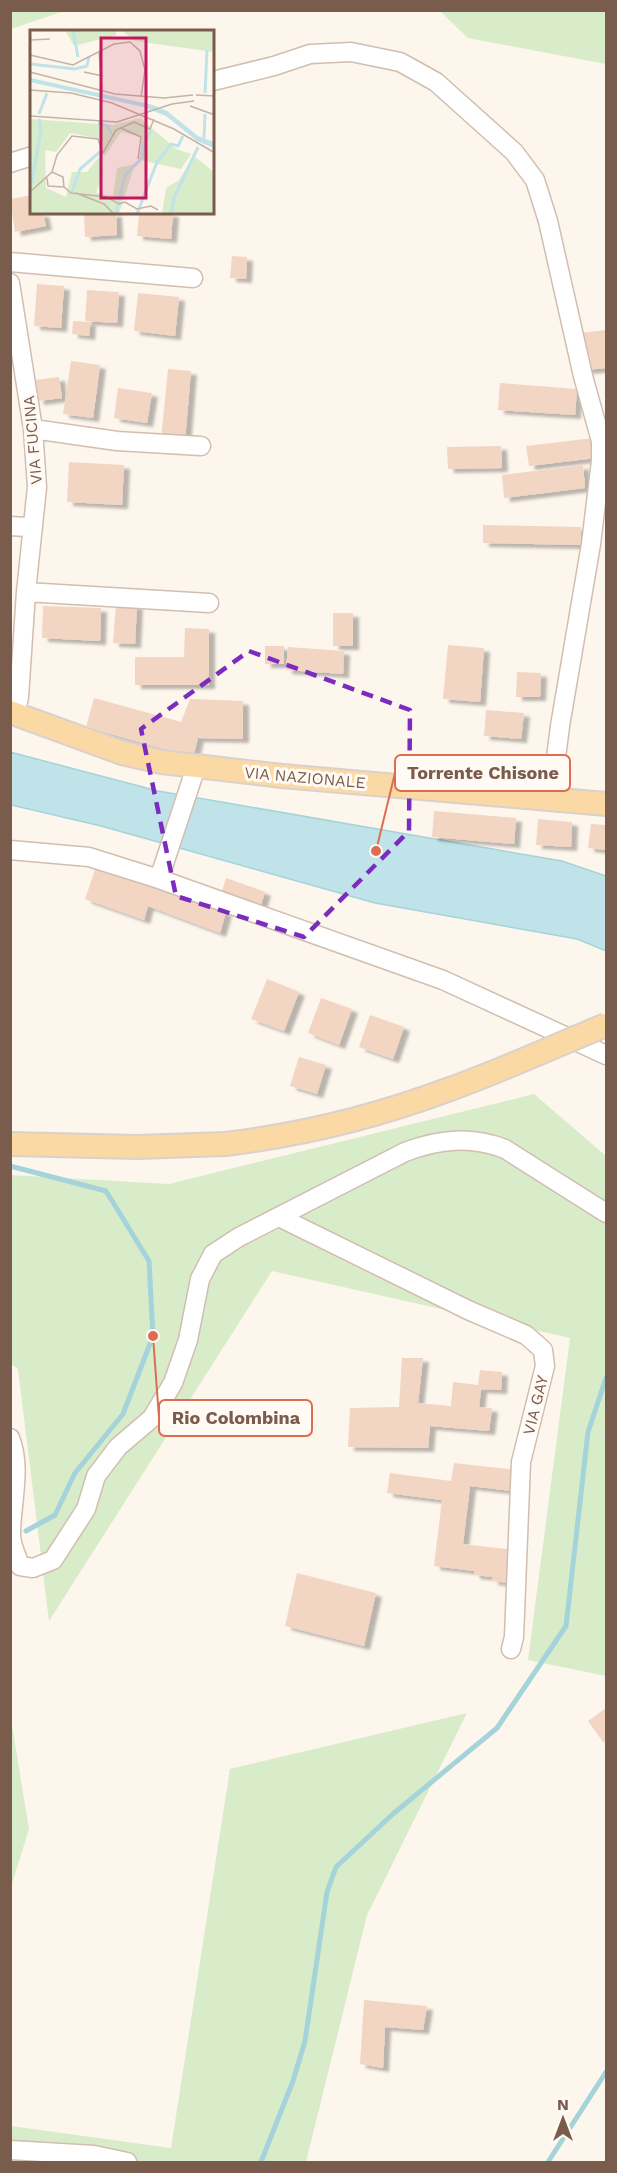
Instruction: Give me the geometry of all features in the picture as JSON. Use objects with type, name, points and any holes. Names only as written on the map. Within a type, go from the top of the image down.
[{"type":"main road","name":"VIA NAZIONALE","points":[[13,713],[122,753],[154,761],[196,767],[606,804]]},
{"type":"main road","points":[[10,1144],[137,1147],[225,1144],[268,1139],[360,1118],[450,1090],[606,1025]]},
{"type":"street","points":[[214,81],[274,66],[310,54],[351,52],[400,62],[436,82],[514,152],[535,180],[548,222],[583,376],[601,441],[601,461],[591,544],[560,726],[551,798]]},
{"type":"street","points":[[10,163],[30,157]]},
{"type":"street","points":[[10,262],[193,278]]},
{"type":"street","name":"VIA FUCINA","points":[[10,283],[17,360],[33,429],[37,487],[26,592],[19,697],[13,713]]},
{"type":"street","points":[[33,429],[117,441],[201,446]]},
{"type":"street","points":[[10,526],[27,527],[33,524]]},
{"type":"street","points":[[26,592],[209,603]]},
{"type":"street","points":[[159,879],[196,767]]},
{"type":"street","points":[[10,850],[55,852],[89,857],[159,879],[443,980],[606,1055]]},
{"type":"street","points":[[10,1438],[15,1449],[15,1491],[11,1537],[20,1566],[33,1568],[53,1560],[86,1509],[96,1476],[118,1447],[152,1418],[173,1383],[188,1340],[200,1279],[213,1254],[238,1237],[405,1152],[426,1144],[451,1140],[490,1143],[505,1149],[606,1213]]},
{"type":"street","name":"VIA GAY","points":[[279,1217],[468,1310],[526,1335],[543,1350],[545,1366],[521,1462],[514,1637],[511,1648]]},
{"type":"street","points":[[10,2150],[94,2155],[127,2163]]},
{"type":"highlighted area","points":[[249,651],[410,710],[409,831],[304,937],[176,896],[141,729]]},
{"type":"green space","points":[[11,10],[64,10],[64,11],[11,29]]},
{"type":"green space","points":[[440,11],[606,11],[606,64],[468,38]]},
{"type":"green space","points":[[534,1094],[606,1156],[606,1676],[528,1660],[570,1338],[272,1271],[49,1621],[18,1369],[11,1364],[10,1175],[169,1184]]},
{"type":"green space","points":[[467,1713],[367,1915],[306,2162],[11,2162],[11,2126],[171,2148],[230,1769]]},
{"type":"green space","points":[[11,1719],[29,1829],[10,1887]]},
{"type":"water","points":[[10,752],[158,791],[562,861],[606,876],[606,951],[577,939],[375,903],[101,826],[11,805]]},
{"type":"building","points":[[30,195],[30,214],[43,214],[46,226],[15,232],[10,199]]},
{"type":"building","points":[[84,214],[116,214],[117,235],[85,237]]},
{"type":"building","points":[[139,214],[173,214],[171,239],[137,236]]},
{"type":"building","points":[[232,256],[247,257],[246,279],[230,278]]},
{"type":"building","points":[[37,284],[64,286],[61,328],[34,326]]},
{"type":"building","points":[[87,290],[119,292],[117,323],[85,321]]},
{"type":"building","points":[[138,293],[179,297],[175,336],[134,331]]},
{"type":"building","points":[[73,321],[90,322],[89,336],[72,334]]},
{"type":"building","points":[[606,330],[606,368],[585,370],[580,333]]},
{"type":"building","points":[[71,361],[100,365],[93,418],[63,414]]},
{"type":"building","points":[[168,369],[191,371],[185,441],[161,439]]},
{"type":"building","points":[[59,377],[62,398],[38,401],[35,380]]},
{"type":"building","points":[[500,383],[577,389],[575,415],[498,410]]},
{"type":"building","points":[[118,388],[152,393],[147,423],[114,418]]},
{"type":"building","points":[[593,438],[596,458],[529,466],[526,446]]},
{"type":"building","points":[[501,446],[502,468],[448,469],[447,447]]},
{"type":"building","points":[[69,462],[124,465],[122,505],[67,502]]},
{"type":"building","points":[[583,465],[585,488],[504,498],[502,475]]},
{"type":"building","points":[[483,525],[581,527],[581,545],[483,543]]},
{"type":"building","points":[[116,603],[137,605],[135,644],[113,643]]},
{"type":"building","points":[[43,606],[101,608],[100,641],[42,638]]},
{"type":"building","points":[[333,613],[353,613],[353,646],[333,646]]},
{"type":"building","points":[[185,628],[209,629],[209,685],[135,685],[135,657],[184,657]]},
{"type":"building","points":[[448,645],[484,648],[480,702],[443,699]]},
{"type":"building","points":[[265,646],[284,646],[284,664],[265,664]]},
{"type":"building","points":[[288,647],[344,651],[343,674],[286,670]]},
{"type":"building","points":[[517,672],[541,673],[540,697],[516,697]]},
{"type":"building","points":[[94,698],[181,722],[190,699],[243,701],[243,739],[198,738],[193,757],[86,727]]},
{"type":"building","points":[[486,710],[524,713],[521,739],[484,736]]},
{"type":"building","points":[[434,811],[516,818],[514,844],[432,837]]},
{"type":"building","points":[[538,819],[572,822],[571,847],[536,845]]},
{"type":"building","points":[[591,824],[606,825],[606,850],[588,848]]},
{"type":"building","points":[[96,867],[226,912],[220,933],[148,906],[144,920],[85,899]]},
{"type":"building","points":[[226,878],[265,892],[259,911],[220,897]]},
{"type":"building","points":[[267,979],[299,992],[284,1031],[251,1019]]},
{"type":"building","points":[[321,998],[352,1009],[339,1045],[308,1033]]},
{"type":"building","points":[[370,1015],[404,1027],[393,1059],[359,1047]]},
{"type":"building","points":[[299,1057],[326,1065],[317,1094],[290,1086]]},
{"type":"building","points":[[402,1358],[423,1358],[418,1403],[451,1406],[453,1382],[478,1385],[480,1370],[502,1372],[501,1390],[481,1389],[479,1407],[492,1408],[489,1431],[430,1426],[428,1448],[348,1447],[350,1408],[399,1407]]},
{"type":"building","points":[[454,1463],[516,1470],[513,1491],[470,1486],[463,1544],[514,1550],[510,1583],[492,1581],[493,1577],[474,1575],[474,1571],[434,1566],[442,1500],[387,1493],[390,1473],[451,1481]]},
{"type":"building","points":[[297,1573],[376,1593],[364,1646],[285,1626]]},
{"type":"building","points":[[606,1708],[606,1739],[603,1742],[588,1721]]},
{"type":"building","points":[[364,2000],[427,2006],[423,2030],[385,2027],[383,2068],[360,2064]]},
{"type":"waterway","points":[[10,1166],[106,1191],[149,1261],[153,1336],[123,1414],[75,1473],[55,1515],[26,1531]]},
{"type":"waterway","points":[[261,2162],[293,2081],[305,2041],[327,1892],[336,1867],[394,1813],[497,1728],[566,1626],[588,1432],[606,1378]]},
{"type":"waterway","points":[[548,2162],[606,2072]]},
{"type":"place","name":"Torrente Chisone","points":[[376,851]]},
{"type":"place","name":"Rio Colombina","points":[[153,1336]]}]
